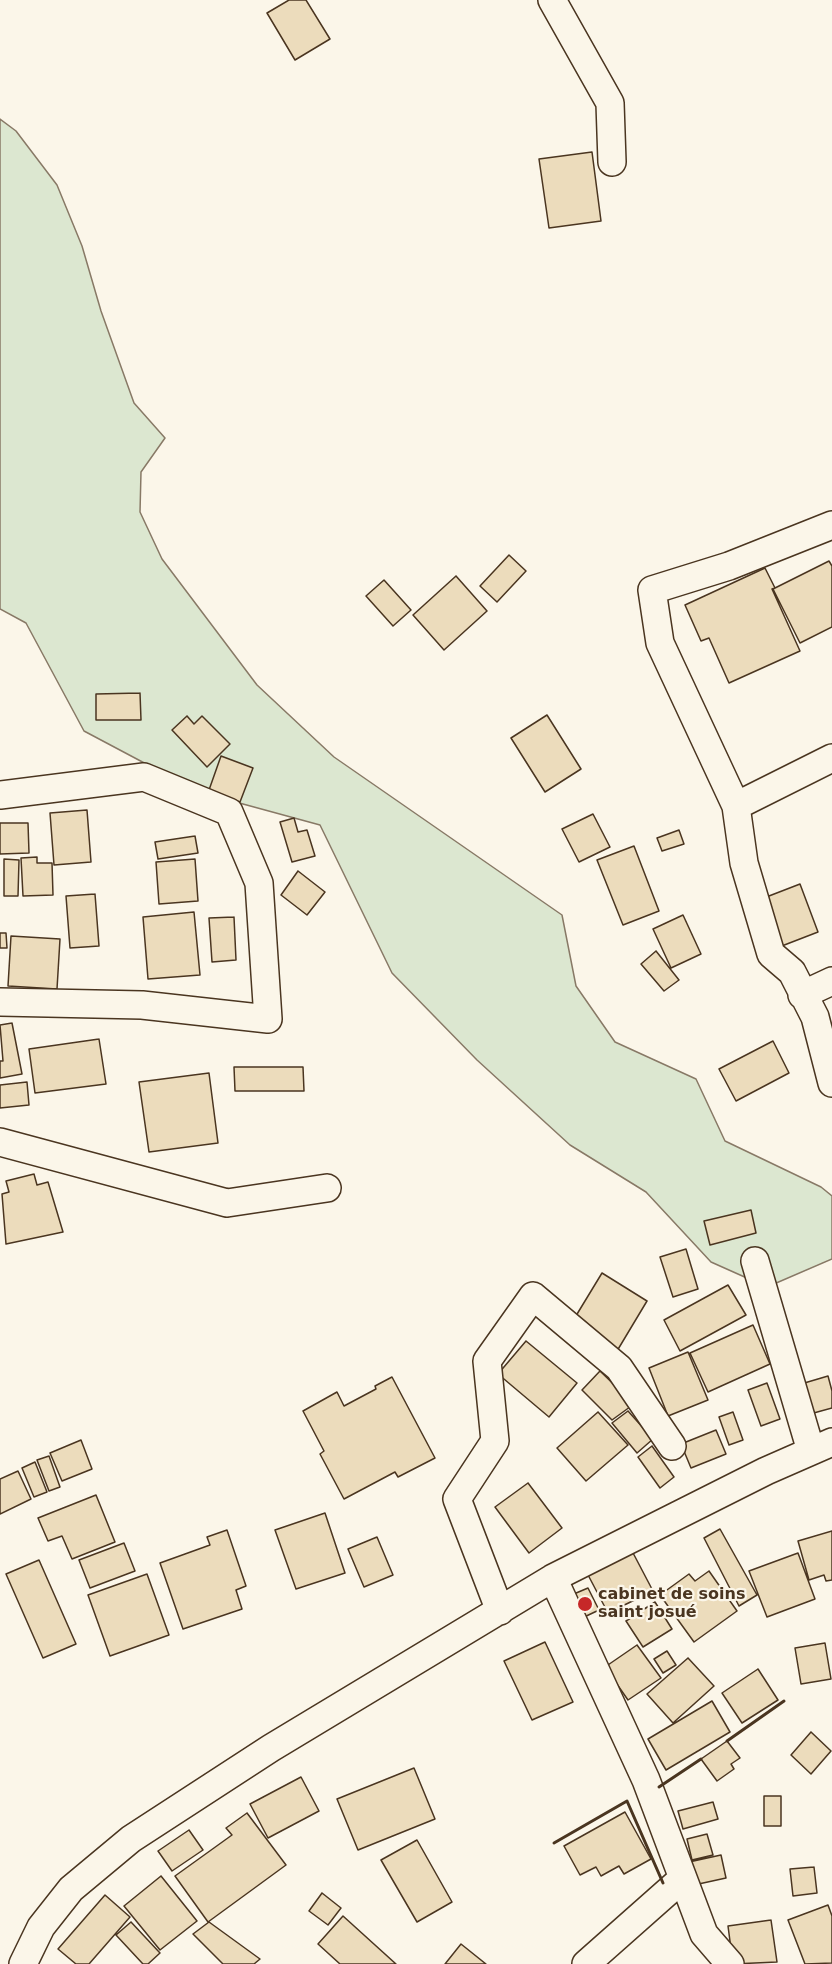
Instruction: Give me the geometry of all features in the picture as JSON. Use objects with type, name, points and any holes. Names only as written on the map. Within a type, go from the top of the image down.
[{"type":"street","points":[[552,0],[610,103],[612,162]]},
{"type":"street","points":[[832,525],[729,566],[652,590],[660,643],[736,806],[744,863],[771,954],[792,972],[815,1017],[832,1083]]},
{"type":"street","points":[[736,806],[832,758]]},
{"type":"street","points":[[0,795],[144,777],[229,812],[259,883],[268,1019],[142,1005],[0,1002]]},
{"type":"street","points":[[802,995],[832,981]]},
{"type":"street","points":[[0,1142],[227,1203],[327,1188]]},
{"type":"street","points":[[23,1964],[41,1927],[71,1889],[131,1839],[271,1748],[553,1578],[766,1471],[821,1447],[755,1261]]},
{"type":"street","points":[[500,1611],[458,1499],[495,1441],[487,1361],[533,1296],[619,1368],[672,1446]]},
{"type":"street","points":[[553,1578],[646,1780],[704,1934],[730,1964]]},
{"type":"street","points":[[586,1964],[682,1879]]},
{"type":"green space","points":[[0,119],[16,131],[57,185],[82,246],[101,311],[134,403],[165,438],[141,472],[140,512],[162,559],[257,685],[334,757],[562,915],[576,986],[615,1042],[696,1079],[725,1141],[821,1187],[832,1196],[832,1259],[767,1287],[711,1262],[646,1192],[570,1145],[477,1060],[392,973],[320,825],[199,792],[84,731],[26,623],[0,609]]},
{"type":"building","points":[[289,0],[306,0],[330,39],[295,60],[267,13]]},
{"type":"building","points":[[592,152],[601,221],[549,228],[539,159]]},
{"type":"building","points":[[509,555],[526,571],[497,602],[480,586]]},
{"type":"building","points":[[829,561],[832,566],[832,627],[800,643],[773,589]]},
{"type":"building","points":[[765,568],[800,651],[729,683],[709,638],[701,641],[685,605]]},
{"type":"building","points":[[456,576],[487,611],[444,650],[413,615]]},
{"type":"building","points":[[384,580],[411,610],[393,626],[366,596]]},
{"type":"building","points":[[140,693],[141,720],[96,720],[96,694]]},
{"type":"building","points":[[547,715],[581,769],[545,792],[511,738]]},
{"type":"building","points":[[187,716],[194,724],[202,716],[230,744],[207,767],[172,730]]},
{"type":"building","points":[[221,756],[253,768],[240,802],[209,790]]},
{"type":"building","points":[[87,810],[91,862],[54,865],[50,813]]},
{"type":"building","points":[[593,814],[610,847],[579,862],[562,829]]},
{"type":"building","points":[[294,818],[298,832],[307,830],[315,856],[292,862],[280,822]]},
{"type":"building","points":[[0,823],[28,823],[29,853],[0,854]]},
{"type":"building","points":[[679,830],[684,844],[662,851],[657,838]]},
{"type":"building","points":[[195,836],[198,853],[158,859],[155,842]]},
{"type":"building","points":[[634,846],[659,911],[623,925],[597,860]]},
{"type":"building","points":[[37,857],[37,863],[52,863],[53,895],[23,896],[21,858]]},
{"type":"building","points":[[4,859],[19,860],[18,896],[4,896]]},
{"type":"building","points":[[195,859],[198,901],[159,904],[156,862]]},
{"type":"building","points":[[298,871],[325,892],[307,915],[281,895]]},
{"type":"building","points":[[800,884],[818,932],[774,949],[756,901]]},
{"type":"building","points":[[95,894],[99,946],[70,948],[66,896]]},
{"type":"building","points":[[194,912],[200,975],[148,979],[143,917]]},
{"type":"building","points":[[683,915],[701,954],[671,968],[653,929]]},
{"type":"building","points":[[234,917],[236,960],[212,962],[209,918]]},
{"type":"building","points":[[0,933],[6,933],[7,948],[0,948]]},
{"type":"building","points":[[11,936],[60,939],[57,989],[8,986]]},
{"type":"building","points":[[656,951],[679,980],[664,991],[641,964]]},
{"type":"building","points":[[12,1023],[22,1074],[0,1078],[0,1061],[3,1061],[0,1025]]},
{"type":"building","points":[[99,1039],[106,1084],[35,1093],[29,1049]]},
{"type":"building","points":[[773,1041],[789,1073],[736,1101],[719,1069]]},
{"type":"building","points":[[234,1067],[303,1067],[304,1091],[235,1091]]},
{"type":"building","points":[[209,1073],[218,1143],[149,1152],[139,1082]]},
{"type":"building","points":[[27,1082],[29,1105],[0,1108],[0,1085]]},
{"type":"building","points":[[34,1174],[37,1185],[48,1182],[63,1232],[6,1244],[2,1194],[9,1192],[6,1181]]},
{"type":"building","points":[[751,1210],[756,1233],[710,1245],[704,1221]]},
{"type":"building","points":[[686,1249],[698,1289],[673,1297],[660,1257]]},
{"type":"building","points":[[602,1273],[647,1301],[617,1351],[571,1324]]},
{"type":"building","points":[[728,1285],[746,1315],[680,1351],[664,1320]]},
{"type":"building","points":[[753,1325],[770,1364],[708,1392],[690,1353]]},
{"type":"building","points":[[526,1341],[577,1383],[549,1417],[498,1374]]},
{"type":"building","points":[[688,1352],[708,1400],[668,1416],[649,1368]]},
{"type":"building","points":[[600,1371],[634,1404],[612,1420],[582,1390]]},
{"type":"building","points":[[828,1376],[832,1391],[832,1408],[810,1414],[801,1384]]},
{"type":"building","points":[[392,1377],[435,1458],[398,1477],[395,1472],[344,1499],[320,1454],[324,1451],[303,1411],[337,1392],[344,1406],[376,1389],[375,1386]]},
{"type":"building","points":[[767,1383],[780,1419],[761,1426],[748,1390]]},
{"type":"building","points":[[628,1411],[653,1439],[637,1453],[612,1423]]},
{"type":"building","points":[[598,1412],[628,1445],[586,1481],[557,1448]]},
{"type":"building","points":[[733,1412],[743,1440],[729,1445],[719,1417]]},
{"type":"building","points":[[716,1430],[726,1454],[691,1468],[681,1444]]},
{"type":"building","points":[[81,1440],[92,1469],[62,1481],[50,1453]]},
{"type":"building","points":[[652,1446],[674,1477],[660,1488],[638,1457]]},
{"type":"building","points":[[49,1456],[60,1487],[49,1491],[37,1460]]},
{"type":"building","points":[[35,1462],[47,1492],[34,1497],[22,1468]]},
{"type":"building","points":[[18,1471],[31,1499],[0,1514],[0,1479]]},
{"type":"building","points":[[528,1483],[562,1528],[529,1553],[495,1507]]},
{"type":"building","points":[[96,1495],[115,1542],[72,1559],[62,1536],[48,1541],[38,1518]]},
{"type":"building","points":[[325,1513],[345,1573],[296,1589],[275,1530]]},
{"type":"building","points":[[720,1529],[757,1595],[739,1606],[704,1538]]},
{"type":"building","points":[[227,1530],[246,1586],[236,1590],[242,1609],[183,1629],[160,1563],[210,1545],[207,1537]]},
{"type":"building","points":[[832,1531],[832,1580],[826,1581],[824,1575],[809,1580],[798,1541]]},
{"type":"building","points":[[377,1537],[393,1575],[364,1587],[348,1549]]},
{"type":"building","points":[[124,1543],[135,1571],[90,1588],[79,1560]]},
{"type":"building","points":[[632,1551],[653,1591],[608,1613],[587,1573]]},
{"type":"building","points":[[798,1553],[815,1599],[767,1617],[749,1571]]},
{"type":"building","points":[[39,1560],[76,1644],[43,1658],[6,1574]]},
{"type":"building","points":[[709,1571],[737,1611],[694,1642],[660,1595],[689,1574],[695,1581]]},
{"type":"building","points":[[147,1574],[169,1635],[110,1656],[88,1595]]},
{"type":"building","points":[[588,1588],[599,1610],[580,1619],[569,1596]]},
{"type":"building","points":[[655,1602],[672,1629],[643,1647],[626,1621]]},
{"type":"building","points":[[545,1642],[573,1702],[532,1720],[504,1661]]},
{"type":"building","points":[[825,1643],[831,1679],[801,1684],[795,1648]]},
{"type":"building","points":[[637,1645],[661,1678],[628,1700],[605,1667]]},
{"type":"building","points":[[667,1651],[676,1665],[663,1673],[654,1659]]},
{"type":"building","points":[[688,1658],[714,1686],[673,1723],[647,1694]]},
{"type":"building","points":[[758,1669],[778,1700],[742,1723],[722,1693]]},
{"type":"building","points":[[712,1701],[730,1732],[666,1770],[648,1739]]},
{"type":"building","points":[[811,1732],[831,1751],[811,1774],[791,1755]]},
{"type":"building","points":[[727,1741],[740,1758],[731,1764],[734,1769],[717,1781],[701,1759]]},
{"type":"building","points":[[414,1768],[435,1819],[358,1850],[337,1799]]},
{"type":"building","points":[[301,1777],[319,1811],[268,1838],[250,1804]]},
{"type":"building","points":[[764,1796],[781,1796],[781,1826],[764,1826]]},
{"type":"building","points":[[713,1802],[718,1819],[683,1829],[678,1811]]},
{"type":"building","points":[[625,1812],[651,1859],[624,1874],[619,1866],[601,1876],[596,1867],[580,1875],[564,1846]]},
{"type":"building","points":[[247,1813],[286,1865],[208,1922],[175,1876],[232,1835],[226,1828]]},
{"type":"building","points":[[189,1830],[203,1850],[172,1871],[158,1851]]},
{"type":"building","points":[[707,1834],[713,1855],[692,1860],[687,1839]]},
{"type":"building","points":[[417,1840],[452,1902],[417,1922],[381,1860]]},
{"type":"building","points":[[721,1855],[726,1878],[694,1885],[689,1862]]},
{"type":"building","points":[[814,1867],[817,1893],[793,1896],[790,1869]]},
{"type":"building","points":[[161,1876],[197,1921],[160,1950],[124,1906]]},
{"type":"building","points":[[322,1893],[341,1908],[328,1925],[309,1911]]},
{"type":"building","points":[[105,1895],[130,1917],[89,1964],[76,1964],[58,1949]]},
{"type":"building","points":[[828,1905],[832,1916],[832,1963],[805,1964],[788,1920]]},
{"type":"building","points":[[343,1916],[396,1964],[340,1964],[318,1944]]},
{"type":"building","points":[[771,1920],[777,1962],[733,1964],[728,1926]]},
{"type":"building","points":[[131,1922],[160,1953],[148,1964],[143,1964],[116,1935]]},
{"type":"building","points":[[209,1922],[260,1959],[254,1964],[223,1964],[193,1934]]},
{"type":"building","points":[[461,1944],[486,1964],[445,1964]]},
{"type":"wall","points":[[727,1741],[784,1701]]},
{"type":"wall","points":[[659,1787],[701,1759]]},
{"type":"wall","points":[[554,1843],[627,1801],[663,1883]]},
{"type":"place","name":"cabinet de soins saint josué","points":[[585,1604]]}]
